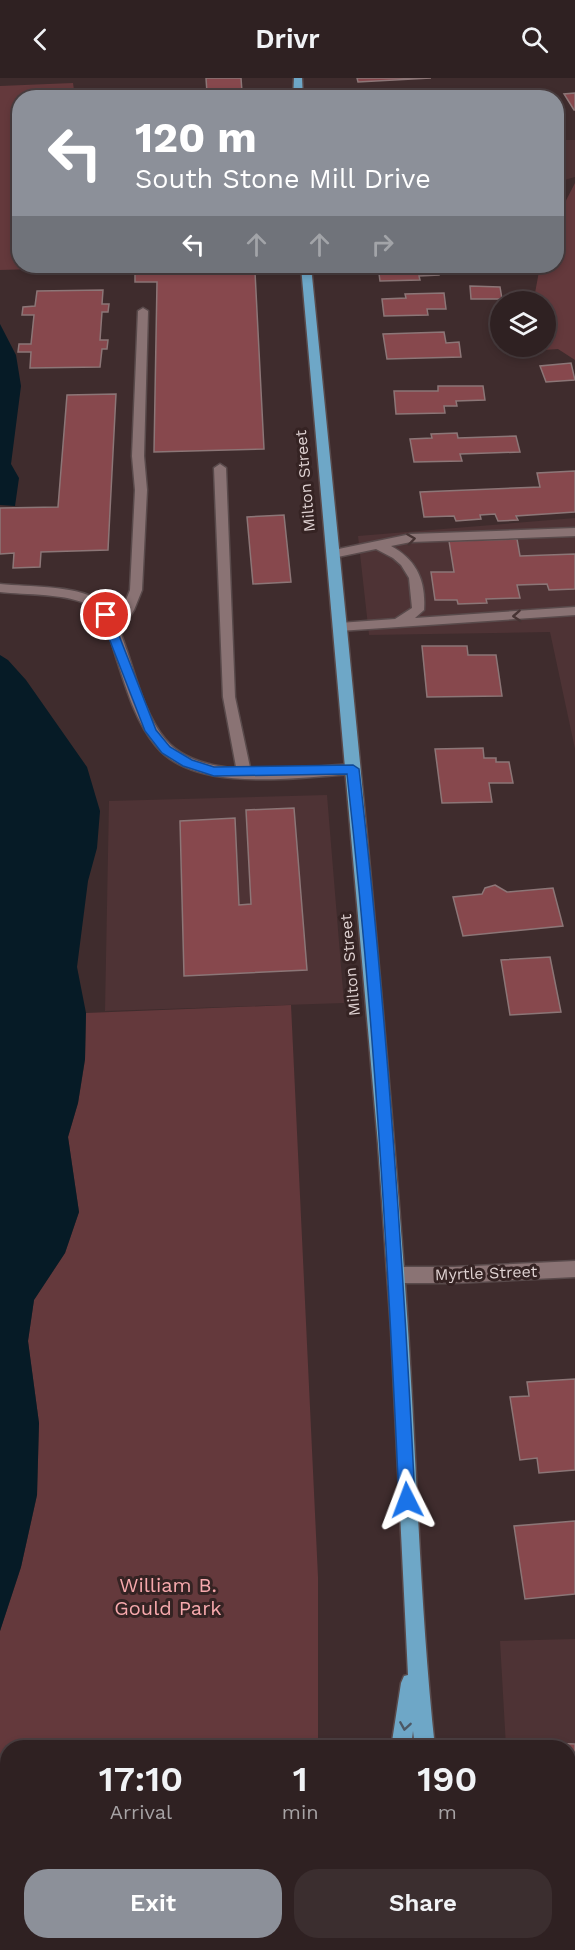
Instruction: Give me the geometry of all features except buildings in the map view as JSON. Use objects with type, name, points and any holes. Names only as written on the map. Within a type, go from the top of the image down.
[{"type":"main road","name":"Milton Street","points":[[307,273],[362,854],[396,1275],[414,1662],[424,1740]]},
{"type":"main road","name":"Milton Street","points":[[402,1740],[414,1662]]},
{"type":"street","points":[[114,632],[128,610],[136,590],[141,490],[138,456],[143,310]]},
{"type":"street","points":[[220,468],[229,697],[244,772]]},
{"type":"street","points":[[333,554],[411,538],[575,531]]},
{"type":"street","points":[[377,545],[404,558],[416,574],[420,594],[418,610],[396,624]]},
{"type":"street","points":[[0,588],[79,598],[95,603],[106,615],[114,632],[151,731],[166,750],[188,763],[214,772],[353,769]]},
{"type":"street","points":[[339,627],[575,612]]},
{"type":"street","name":"Myrtle Street","points":[[396,1275],[454,1275],[575,1269]]},
{"type":"shaded area","points":[[564,140],[575,140],[575,177],[564,180]]},
{"type":"shaded area","points":[[575,518],[575,749],[550,632],[369,635],[358,536]]},
{"type":"shaded area","points":[[327,795],[344,1003],[105,1011],[109,801]]},
{"type":"shaded area","points":[[575,1639],[575,1740],[506,1740],[500,1641]]},
{"type":"green space","points":[[73,83],[74,90],[12,90],[12,270],[0,270],[0,86]]},
{"type":"green space","points":[[575,183],[575,360],[556,349],[556,291],[535,291],[539,273],[564,273],[564,204]]},
{"type":"green space","name":"William B. Gould Park","points":[[291,1005],[318,1577],[318,1740],[0,1740],[0,1631],[21,1567],[37,1495],[39,1423],[28,1341],[34,1300],[65,1253],[79,1212],[68,1137],[78,1103],[85,1060],[86,1013]]},
{"type":"water","points":[[0,324],[16,355],[21,386],[11,464],[19,478],[15,506],[0,505]]},
{"type":"water","points":[[0,655],[8,660],[26,680],[87,767],[100,811],[97,848],[88,881],[77,967],[86,1013],[85,1059],[78,1103],[68,1137],[79,1212],[65,1253],[34,1300],[28,1341],[39,1423],[37,1495],[21,1567],[0,1631]]},
{"type":"route","points":[[106,615],[151,731],[166,750],[188,763],[214,772],[353,769],[396,1275],[407,1500]]}]
